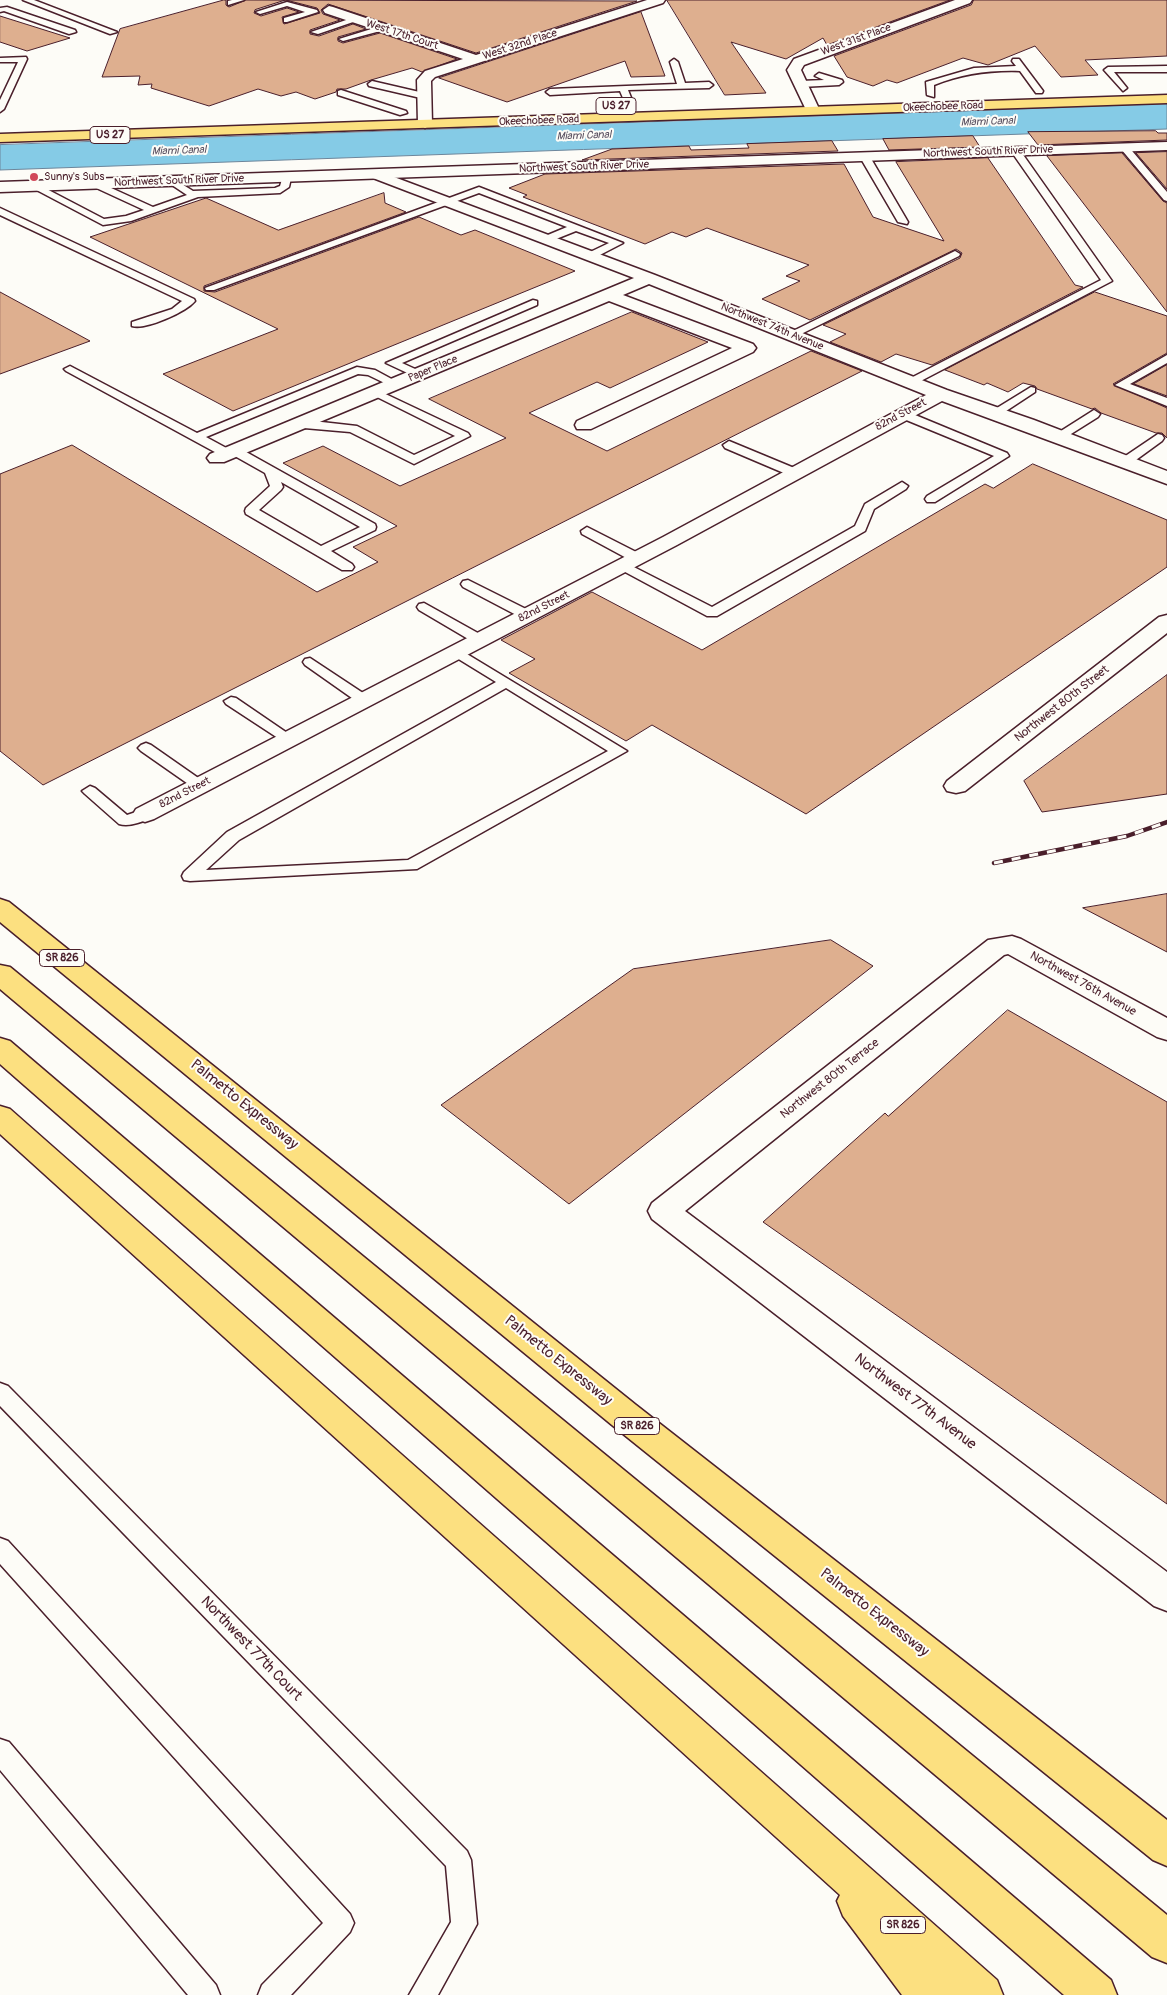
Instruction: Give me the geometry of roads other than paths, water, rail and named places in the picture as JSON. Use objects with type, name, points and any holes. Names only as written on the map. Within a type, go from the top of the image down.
[{"type":"highway","name":"Okeechobee Road","points":[[0,138],[425,118],[810,105],[931,95],[1167,87]]},
{"type":"highway","name":"Okeechobee Road","points":[[67,122],[403,113],[425,118],[630,105],[810,105],[1167,99]]},
{"type":"highway","name":"Palmetto Expressway","points":[[5,912],[624,1415],[1167,1846]]},
{"type":"highway","points":[[0,974],[1167,1942]]},
{"type":"highway","points":[[0,1048],[1096,1995]]},
{"type":"highway","name":"SR 826","points":[[0,1117],[824,1856],[982,1995]]},
{"type":"highway","points":[[824,1856],[928,1995]]},
{"type":"street","name":"West 32nd Place","points":[[425,118],[424,80],[430,74],[659,0]]},
{"type":"street","name":"West 31st Place","points":[[810,105],[794,70],[795,66],[804,59],[966,0]]},
{"type":"street","points":[[329,10],[346,5]]},
{"type":"street","name":"West 17th Court","points":[[329,10],[476,58]]},
{"type":"street","name":"Northwest South River Drive","points":[[0,187],[1167,146]]},
{"type":"street","name":"Northwest 74th Avenue","points":[[378,175],[649,278],[941,394],[1059,436],[1167,478]]},
{"type":"street","name":"Paper Place","points":[[227,455],[649,278]]},
{"type":"street","points":[[584,425],[746,348],[609,295]]},
{"type":"street","name":"82nd Street","points":[[145,814],[629,562],[941,394]]},
{"type":"street","name":"Northwest 80th Street","points":[[956,786],[1167,622]]},
{"type":"street","name":"Northwest 76th Avenue","points":[[997,946],[1012,945],[1167,1030]]},
{"type":"street","name":"Northwest 80th Terrace","points":[[662,1211],[997,946]]},
{"type":"street","name":"Northwest 77th Avenue","points":[[662,1211],[1167,1594]]},
{"type":"lane","points":[[27,0],[113,32]]},
{"type":"lane","points":[[231,2],[240,0]]},
{"type":"lane","points":[[275,0],[312,12]]},
{"type":"lane","points":[[260,12],[287,4]]},
{"type":"lane","points":[[1,9],[72,32]]},
{"type":"lane","points":[[287,20],[312,12],[329,10]]},
{"type":"lane","points":[[315,32],[355,20]]},
{"type":"lane","points":[[343,39],[380,28]]},
{"type":"lane","points":[[0,60],[23,59],[2,98],[0,109]]},
{"type":"lane","points":[[1016,61],[1038,91]]},
{"type":"lane","points":[[674,62],[682,86]]},
{"type":"lane","points":[[931,95],[929,84],[962,72],[991,67],[1022,69]]},
{"type":"lane","points":[[1123,88],[1108,70],[1167,69]]},
{"type":"lane","points":[[801,84],[839,82],[819,76]]},
{"type":"lane","points":[[372,84],[405,94],[425,96]]},
{"type":"lane","points":[[550,92],[709,85]]},
{"type":"lane","points":[[623,88],[630,105]]},
{"type":"lane","points":[[341,92],[403,113]]},
{"type":"lane","points":[[1124,148],[1167,198]]},
{"type":"lane","points":[[911,382],[1107,281],[1016,152]]},
{"type":"lane","points":[[865,157],[903,222]]},
{"type":"lane","points":[[172,181],[191,194],[277,191],[284,187],[286,178]]},
{"type":"lane","points":[[95,184],[151,210]]},
{"type":"lane","points":[[34,186],[102,222],[128,219],[194,196],[191,194]]},
{"type":"lane","points":[[210,288],[479,190],[618,243],[590,256]]},
{"type":"lane","points":[[0,211],[190,301],[176,311],[136,324]]},
{"type":"lane","points":[[547,239],[576,227]]},
{"type":"lane","points":[[791,335],[955,254]]},
{"type":"lane","points":[[420,375],[392,363],[533,303]]},
{"type":"lane","points":[[438,344],[462,357]]},
{"type":"lane","points":[[1167,358],[1121,384],[1167,402]]},
{"type":"lane","points":[[70,369],[227,455],[270,471],[370,527],[320,551]]},
{"type":"lane","points":[[197,437],[357,370],[371,372],[395,385]]},
{"type":"lane","points":[[996,413],[1031,390]]},
{"type":"lane","points":[[304,424],[353,429],[414,460],[464,436],[377,393]]},
{"type":"lane","points":[[903,414],[1003,456],[931,499]]},
{"type":"lane","points":[[1059,436],[1094,414]]},
{"type":"lane","points":[[1125,462],[1158,438]]},
{"type":"lane","points":[[729,445],[795,473]]},
{"type":"lane","points":[[270,471],[277,487],[251,511],[347,567]]},
{"type":"lane","points":[[588,531],[629,562],[712,613],[860,528],[869,507],[902,486]]},
{"type":"lane","points":[[468,584],[527,615]]},
{"type":"lane","points":[[424,607],[480,640]]},
{"type":"lane","points":[[457,652],[506,682],[619,752],[411,865],[190,876],[233,836],[506,682]]},
{"type":"lane","points":[[310,662],[364,700]]},
{"type":"lane","points":[[231,701],[289,739]]},
{"type":"lane","points":[[146,748],[199,785]]},
{"type":"lane","points":[[90,790],[125,821],[145,814]]},
{"type":"lane","name":"Northwest 77th Court","points":[[0,1392],[458,1860],[464,1924],[424,1995]]},
{"type":"lane","points":[[0,1548],[342,1923],[272,1995]]},
{"type":"lane","points":[[0,1752],[206,1995]]},
{"type":"water","name":"Miami Canal","points":[[1167,104],[1167,129],[0,170],[0,145]]},
{"type":"railway","points":[[994,863],[1127,836],[1167,822]]},
{"type":"place","name":"Sunny's Subs","points":[[34,177]]}]
